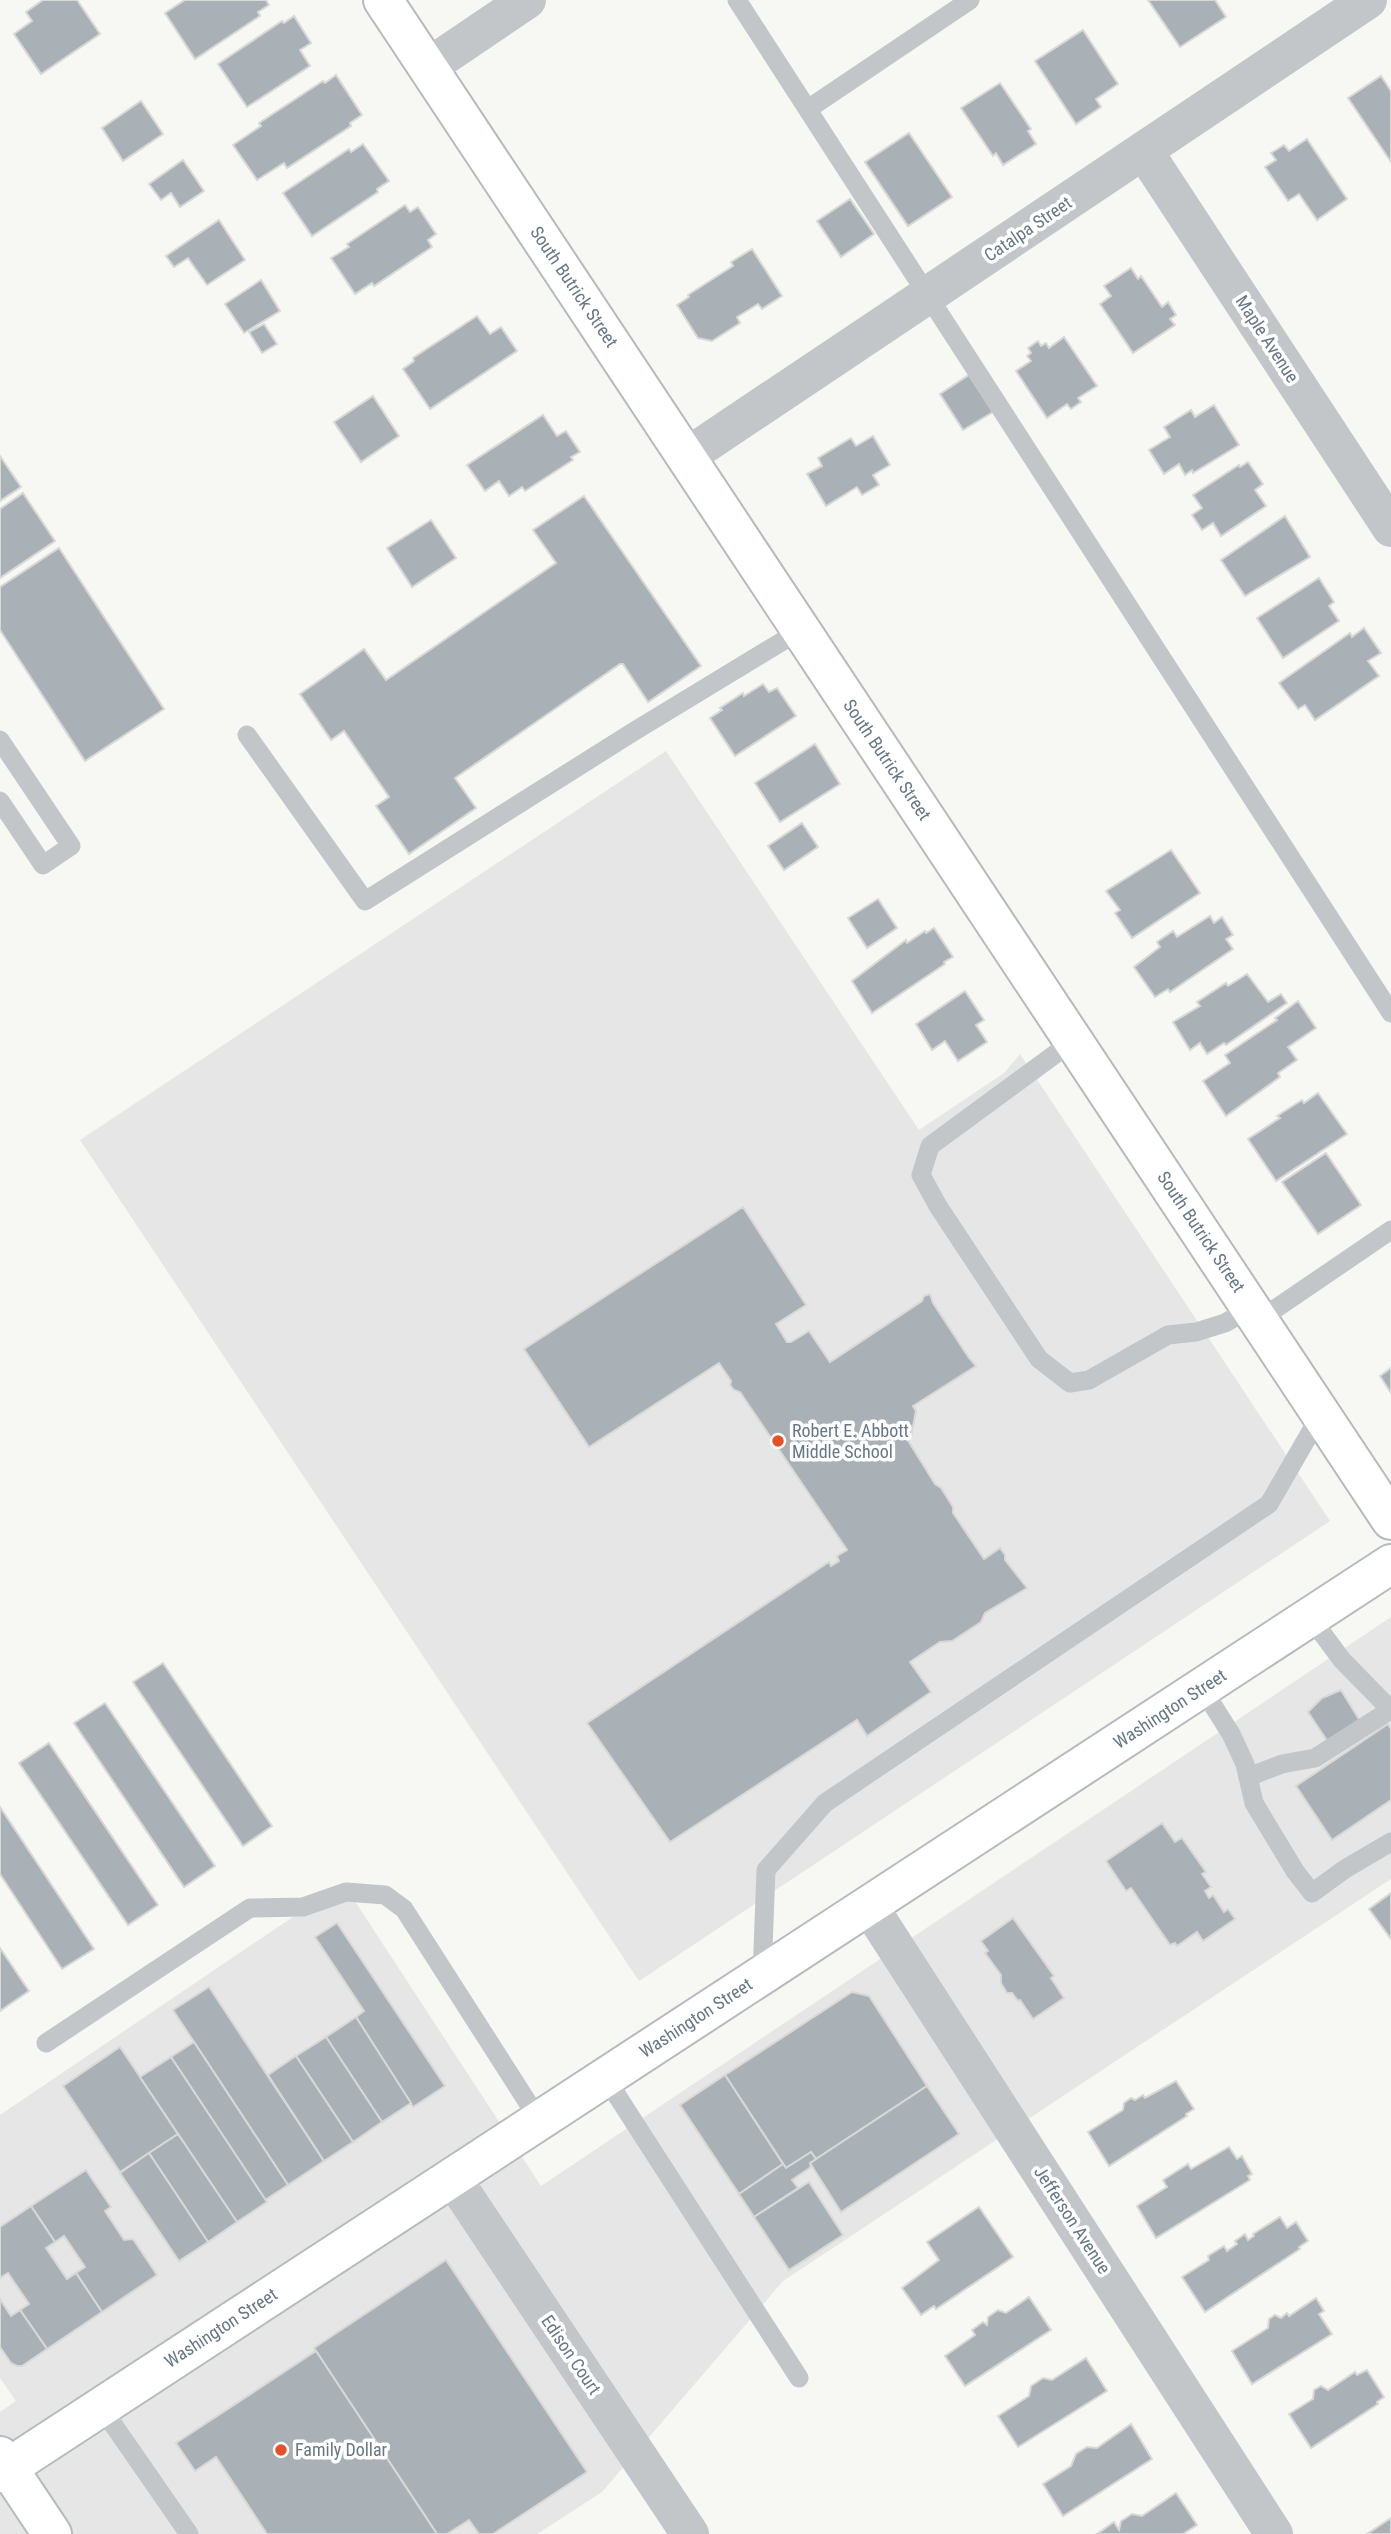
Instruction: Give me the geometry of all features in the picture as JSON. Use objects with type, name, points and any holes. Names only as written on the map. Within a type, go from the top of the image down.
[{"type":"street","name":"South Butrick Street","points":[[383,0],[1391,1520]]},
{"type":"street","points":[[428,67],[527,0]]},
{"type":"street","name":"Catalpa Street","points":[[687,457],[1368,0]]},
{"type":"street","name":"Maple Avenue","points":[[1143,151],[1391,528]]},
{"type":"street","name":"Washington Street","points":[[3,2465],[102,2407],[1391,1564]]},
{"type":"street","name":"Jefferson Avenue","points":[[869,1906],[1275,2534]]},
{"type":"street","name":"Edison Court","points":[[452,2177],[690,2534]]},
{"type":"street","points":[[3,2465],[52,2534]]},
{"type":"lane","points":[[737,0],[1391,1013]]},
{"type":"lane","points":[[808,109],[970,0]]},
{"type":"lane","points":[[247,735],[365,901],[801,630]]},
{"type":"lane","points":[[0,740],[71,846],[43,865],[0,801]]},
{"type":"lane","points":[[1073,1041],[930,1146],[921,1175],[938,1206],[1039,1359],[1070,1382],[1089,1380],[1168,1335],[1196,1332],[1255,1314],[1391,1230]]},
{"type":"lane","points":[[762,1975],[766,1870],[825,1803],[1269,1504],[1321,1414]]},
{"type":"lane","points":[[1248,1777],[1282,1764],[1315,1758],[1391,1711],[1342,1660],[1310,1617]]},
{"type":"lane","points":[[1202,1688],[1231,1734],[1245,1764],[1254,1803],[1295,1871],[1312,1893],[1345,1869],[1391,1842]]},
{"type":"lane","points":[[46,2043],[250,1908],[303,1907],[346,1892],[384,1895],[404,1909],[539,2120]]},
{"type":"lane","points":[[605,2077],[799,2378]]},
{"type":"lane","points":[[102,2407],[189,2534]]},
{"type":"shaded area","name":"Robert E. Abbott Middle School","points":[[666,751],[919,1130],[1004,1073],[1020,1054],[1330,1521],[639,1981],[80,1140]]},
{"type":"shaded area","points":[[1391,1617],[1391,1879],[783,2281],[602,2492],[537,2534],[0,2534],[0,2412],[16,2401],[0,2378],[0,2115],[343,1883],[541,2186]]},
{"type":"building","points":[[43,0],[77,0],[100,34],[41,74],[14,34],[32,21],[26,12]]},
{"type":"building","points":[[185,0],[266,0],[269,5],[258,12],[260,16],[195,59],[165,13]]},
{"type":"building","points":[[1148,0],[1215,0],[1226,17],[1180,47]]},
{"type":"building","points":[[294,16],[311,43],[300,50],[310,66],[247,107],[218,64],[282,21],[284,23]]},
{"type":"building","points":[[1083,30],[1118,84],[1096,99],[1101,107],[1076,124],[1035,61]]},
{"type":"building","points":[[336,75],[362,115],[350,123],[351,126],[287,168],[284,163],[257,180],[233,145],[261,126],[259,123]]},
{"type":"building","points":[[1381,76],[1391,91],[1391,162],[1348,98]]},
{"type":"building","points":[[1000,83],[1031,129],[1028,131],[1036,144],[1003,165],[996,153],[993,156],[961,108]]},
{"type":"building","points":[[141,101],[163,134],[123,161],[102,128]]},
{"type":"building","points":[[909,133],[952,197],[908,226],[865,162]]},
{"type":"building","points":[[1307,139],[1347,199],[1317,220],[1299,194],[1288,201],[1265,167],[1276,160],[1271,153],[1284,145],[1289,151]]},
{"type":"building","points":[[363,144],[389,181],[377,189],[378,192],[312,236],[283,193],[349,149],[351,152]]},
{"type":"building","points":[[183,160],[204,191],[180,207],[171,193],[161,200],[149,184]]},
{"type":"building","points":[[850,199],[874,234],[841,257],[817,221]]},
{"type":"building","points":[[405,205],[410,212],[418,207],[436,234],[428,240],[432,247],[374,286],[372,283],[355,294],[331,258]]},
{"type":"building","points":[[219,220],[245,260],[207,285],[188,258],[174,267],[166,256]]},
{"type":"building","points":[[752,249],[782,296],[762,309],[758,304],[737,317],[740,323],[712,341],[698,338],[677,305],[733,266],[731,262]]},
{"type":"building","points":[[1131,268],[1138,279],[1141,276],[1162,307],[1168,302],[1176,315],[1170,319],[1175,325],[1133,353],[1100,304],[1111,296],[1104,286]]},
{"type":"building","points":[[261,280],[280,311],[244,333],[225,304]]},
{"type":"building","points":[[477,316],[490,334],[501,327],[517,351],[430,409],[403,369],[414,361],[413,358]]},
{"type":"building","points":[[264,324],[277,344],[262,353],[249,332]]},
{"type":"building","points":[[1064,337],[1097,386],[1078,398],[1081,402],[1071,409],[1067,404],[1047,418],[1016,371],[1031,361],[1027,356],[1031,353],[1028,348],[1038,341],[1041,346],[1046,343],[1049,348]]},
{"type":"building","points":[[969,375],[993,412],[963,430],[940,394]]},
{"type":"building","points":[[373,396],[399,436],[361,462],[334,422]]},
{"type":"building","points":[[1214,405],[1239,445],[1193,473],[1192,470],[1185,475],[1179,464],[1164,474],[1149,450],[1170,437],[1164,427],[1191,410],[1195,417]]},
{"type":"building","points":[[543,415],[557,436],[566,431],[580,452],[571,457],[573,460],[525,491],[522,487],[509,496],[499,481],[485,491],[467,465]]},
{"type":"building","points":[[873,436],[890,465],[873,475],[879,485],[862,495],[857,487],[826,506],[807,474],[822,466],[818,458],[851,438],[856,446]]},
{"type":"building","points":[[0,456],[21,487],[0,501]]},
{"type":"building","points":[[1248,462],[1263,484],[1255,490],[1266,506],[1221,536],[1213,523],[1202,530],[1192,515],[1202,508],[1193,495]]},
{"type":"building","points":[[23,493],[55,541],[0,578],[0,509]]},
{"type":"building","points":[[584,496],[701,666],[648,702],[623,664],[620,664],[455,778],[476,808],[409,854],[376,806],[389,797],[344,731],[331,740],[300,694],[364,649],[386,680],[556,563],[533,530]]},
{"type":"building","points":[[1285,516],[1310,557],[1245,596],[1221,560]]},
{"type":"building","points":[[431,520],[456,558],[412,587],[387,548]]},
{"type":"building","points":[[59,548],[164,709],[85,761],[0,630],[0,587]]},
{"type":"building","points":[[1319,578],[1334,602],[1329,606],[1339,621],[1283,658],[1257,618]]},
{"type":"building","points":[[1364,628],[1381,653],[1368,661],[1379,676],[1315,720],[1305,705],[1298,709],[1279,683],[1350,633],[1352,637]]},
{"type":"building","points":[[763,684],[769,692],[777,688],[796,716],[735,756],[710,718],[743,693],[744,696]]},
{"type":"building","points":[[815,744],[840,784],[780,822],[755,783]]},
{"type":"building","points":[[802,823],[818,847],[784,870],[768,846]]},
{"type":"building","points":[[1171,850],[1200,893],[1132,938],[1115,913],[1120,910],[1106,891]]},
{"type":"building","points":[[878,899],[897,928],[867,948],[848,918]]},
{"type":"building","points":[[1210,916],[1214,923],[1222,917],[1233,935],[1226,939],[1233,949],[1170,992],[1168,989],[1155,997],[1134,967],[1160,947],[1157,942],[1173,931],[1177,937]]},
{"type":"building","points":[[934,928],[953,957],[872,1013],[852,981],[906,940],[907,943]]},
{"type":"building","points":[[1247,974],[1268,1002],[1281,994],[1287,1003],[1226,1045],[1224,1043],[1207,1054],[1200,1043],[1190,1050],[1173,1022],[1200,1006],[1197,1002],[1226,983],[1228,986]]},
{"type":"building","points":[[965,991],[984,1020],[976,1025],[987,1042],[958,1061],[945,1041],[932,1050],[916,1024]]},
{"type":"building","points":[[1298,1001],[1316,1028],[1288,1047],[1297,1060],[1278,1073],[1280,1077],[1226,1116],[1203,1081],[1230,1063],[1225,1055],[1277,1020],[1275,1018]]},
{"type":"building","points":[[1318,1093],[1347,1134],[1276,1181],[1248,1139],[1280,1118],[1277,1116]]},
{"type":"building","points":[[1326,1153],[1361,1205],[1318,1234],[1282,1182]]},
{"type":"building","name":"Robert E. Abbott Middle School","points":[[743,1207],[806,1305],[776,1324],[787,1342],[809,1331],[830,1362],[930,1294],[933,1303],[976,1366],[913,1406],[916,1411],[911,1437],[907,1439],[935,1484],[941,1488],[953,1507],[953,1513],[984,1559],[1000,1548],[1005,1560],[1027,1588],[985,1613],[981,1622],[952,1641],[940,1642],[910,1662],[931,1692],[867,1736],[857,1720],[670,1842],[587,1723],[829,1562],[831,1566],[839,1561],[837,1556],[847,1550],[740,1392],[730,1385],[731,1381],[719,1363],[589,1447],[524,1349]]},
{"type":"building","points":[[1391,1368],[1391,1393],[1380,1376]]},
{"type":"building","points":[[163,1663],[272,1826],[243,1846],[133,1682]]},
{"type":"building","points":[[1341,1690],[1360,1721],[1328,1742],[1308,1712],[1322,1698]]},
{"type":"building","points":[[105,1703],[215,1866],[184,1887],[74,1723]]},
{"type":"building","points":[[1388,1724],[1391,1729],[1391,1800],[1332,1840],[1296,1786]]},
{"type":"building","points":[[49,1743],[158,1905],[128,1925],[19,1763]]},
{"type":"building","points":[[0,1807],[94,1949],[62,1969],[0,1874]]},
{"type":"building","points":[[1162,1823],[1175,1842],[1182,1838],[1206,1872],[1202,1874],[1211,1887],[1205,1891],[1209,1898],[1213,1895],[1224,1912],[1228,1909],[1235,1919],[1203,1941],[1197,1932],[1177,1946],[1175,1943],[1170,1945],[1131,1888],[1126,1891],[1106,1861]]},
{"type":"building","points":[[1391,1893],[1391,1939],[1369,1909]]},
{"type":"building","points":[[1013,1918],[1054,1976],[1051,1978],[1064,1998],[1033,2019],[1020,2000],[1012,1993],[1007,1993],[1001,1983],[1001,1975],[985,1953],[988,1951],[981,1941]]},
{"type":"building","points":[[337,1923],[445,2086],[413,2107],[356,2017],[364,2011],[315,1937]]},
{"type":"building","points":[[0,1948],[29,1991],[0,2011]]},
{"type":"building","points":[[209,1987],[324,2161],[288,2185],[173,2010]]},
{"type":"building","points":[[852,1992],[869,1996],[927,2086],[816,2159],[811,2152],[786,2168],[725,2075]]},
{"type":"building","points":[[356,2017],[411,2103],[382,2122],[326,2037]]},
{"type":"building","points":[[326,2037],[382,2122],[353,2142],[296,2056]]},
{"type":"building","points":[[194,2042],[288,2185],[265,2200],[171,2057]]},
{"type":"building","points":[[120,2047],[178,2134],[120,2172],[63,2086]]},
{"type":"building","points":[[296,2056],[353,2142],[324,2161],[268,2075]]},
{"type":"building","points":[[171,2057],[267,2202],[237,2222],[140,2077]]},
{"type":"building","points":[[725,2075],[783,2164],[739,2194],[680,2105]]},
{"type":"building","points":[[1176,2081],[1194,2109],[1109,2166],[1088,2132],[1123,2110],[1124,2103],[1131,2098],[1135,2100],[1143,2095],[1145,2098]]},
{"type":"building","points":[[927,2086],[959,2134],[841,2212],[810,2163]]},
{"type":"building","points":[[178,2134],[237,2222],[208,2242],[149,2153]]},
{"type":"building","points":[[1229,2147],[1237,2159],[1242,2156],[1252,2174],[1248,2176],[1250,2180],[1156,2238],[1137,2206],[1167,2187],[1163,2180],[1188,2164],[1191,2169]]},
{"type":"building","points":[[811,2152],[816,2159],[810,2163],[811,2167],[792,2180],[798,2188],[754,2217],[739,2194],[783,2164],[786,2168]]},
{"type":"building","points":[[149,2153],[208,2242],[179,2261],[120,2173]]},
{"type":"building","points":[[86,2170],[111,2207],[105,2211],[124,2240],[133,2239],[157,2275],[102,2312],[76,2273],[85,2267],[64,2236],[55,2242],[31,2206]]},
{"type":"building","points":[[809,2182],[843,2235],[789,2270],[754,2217]]},
{"type":"building","points":[[31,2206],[55,2242],[46,2248],[67,2279],[76,2273],[102,2312],[47,2349],[20,2310],[29,2304],[8,2273],[0,2278],[0,2227]]},
{"type":"building","points":[[979,2207],[1013,2257],[936,2309],[934,2306],[921,2315],[902,2288],[939,2260],[927,2242]]},
{"type":"building","points":[[1280,2217],[1287,2228],[1296,2222],[1308,2241],[1205,2312],[1182,2277],[1209,2260],[1208,2256],[1224,2246],[1227,2251],[1245,2234],[1248,2240]]},
{"type":"building","points":[[446,2260],[587,2472],[493,2534],[479,2534],[469,2520],[447,2534],[437,2534],[314,2348]]},
{"type":"building","points":[[1029,2297],[1051,2330],[965,2386],[945,2356],[975,2335],[972,2330],[983,2322],[987,2325],[988,2317],[998,2310],[1006,2313]]},
{"type":"building","points":[[1316,2298],[1324,2311],[1319,2314],[1332,2334],[1252,2384],[1232,2351],[1268,2328],[1269,2319],[1275,2315],[1281,2318],[1287,2313],[1289,2316]]},
{"type":"building","points":[[0,2299],[11,2316],[20,2310],[47,2349],[22,2366],[11,2363],[0,2347]]},
{"type":"building","name":"Family Dollar","points":[[316,2351],[437,2534],[267,2534],[216,2457],[195,2471],[176,2443]]},
{"type":"building","points":[[1086,2358],[1107,2391],[1018,2447],[998,2416],[1029,2396],[1031,2386],[1043,2378],[1052,2380]]},
{"type":"building","points":[[1367,2370],[1384,2397],[1378,2404],[1311,2448],[1289,2414],[1313,2399],[1314,2390],[1321,2386],[1328,2390],[1355,2372],[1357,2375]]},
{"type":"building","points":[[1131,2424],[1152,2459],[1063,2516],[1043,2484],[1071,2466],[1076,2454],[1087,2447],[1097,2448]]},
{"type":"building","points":[[1176,2493],[1197,2525],[1183,2534],[1097,2534],[1114,2522],[1119,2530],[1121,2521],[1132,2514],[1142,2516]]},
{"type":"building","points":[[1391,2518],[1391,2534],[1367,2534]]},
{"type":"place","name":"Robert E. Abbott Middle School","points":[[778,1441]]},
{"type":"place","name":"Family Dollar","points":[[281,2450]]}]
